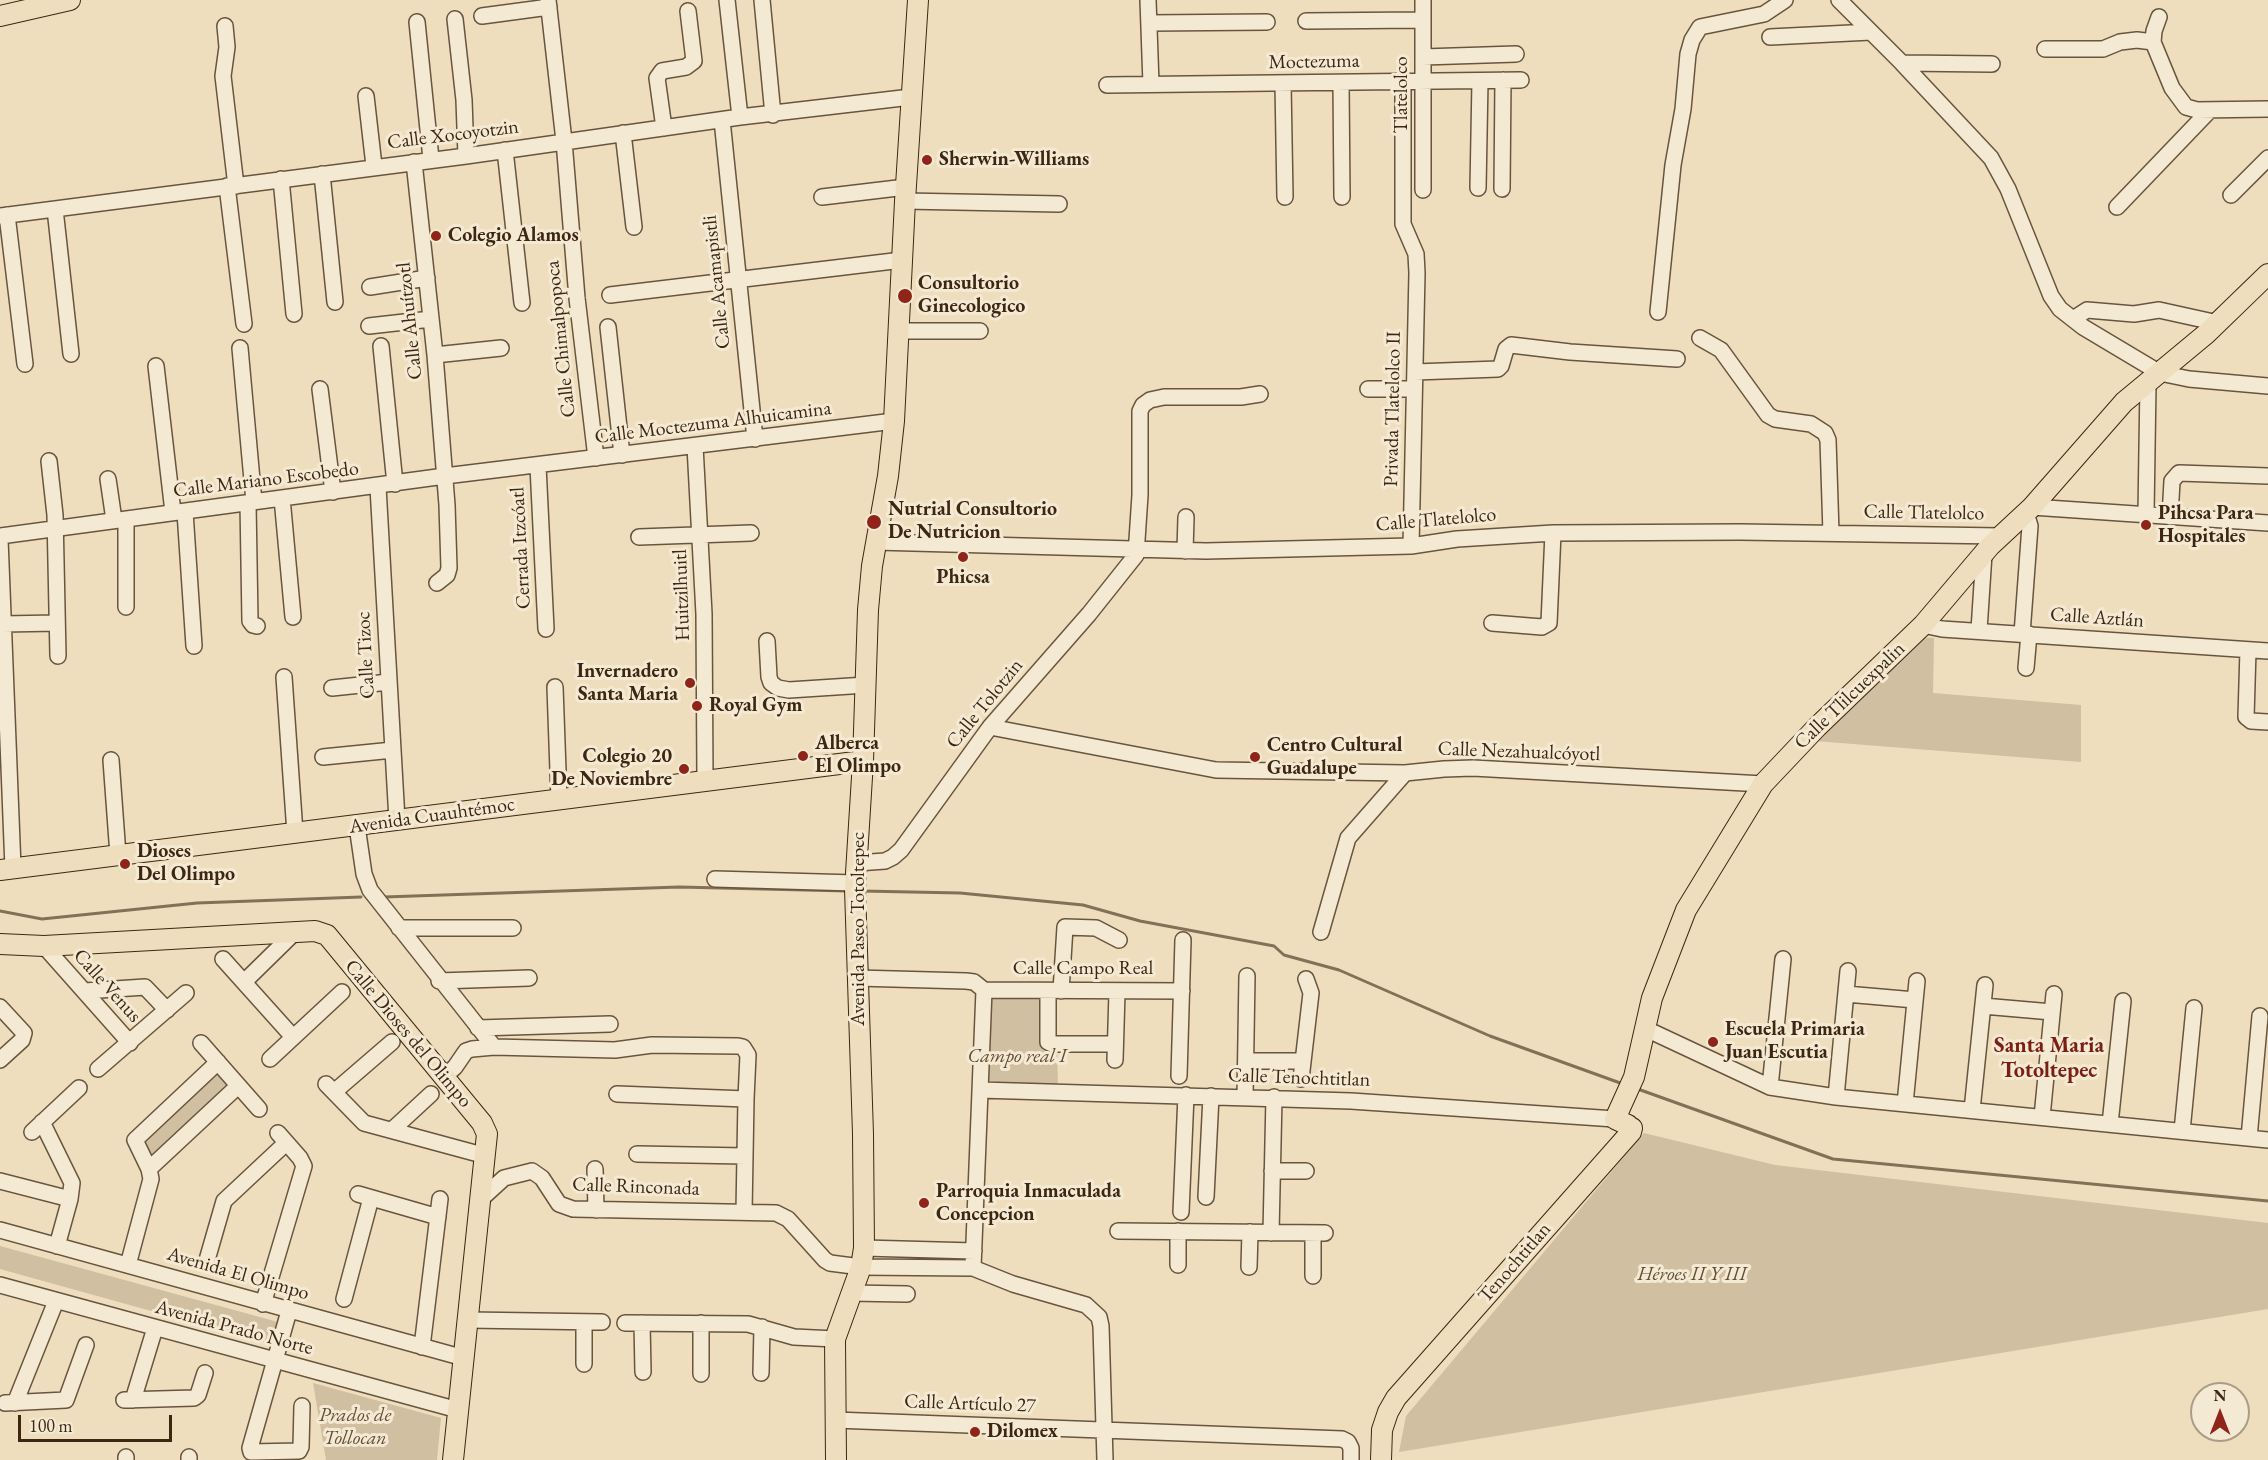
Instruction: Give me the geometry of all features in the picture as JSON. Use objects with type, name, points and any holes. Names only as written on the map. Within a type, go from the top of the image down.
[{"type":"main road","points":[[0,15],[66,0]]},
{"type":"main road","name":"Avenida Paseo Totoltepec","points":[[836,1460],[835,1339],[862,1257],[855,882],[863,761],[869,599],[894,421],[905,194],[918,0]]},
{"type":"main road","name":"Calle Tlilcuexpalin","points":[[1631,1084],[1652,998],[1686,910],[1762,784],[1816,727],[1923,625],[2000,536],[2029,510],[2124,402],[2218,323],[2268,274]]},
{"type":"main road","name":"Avenida Cuauhtémoc","points":[[7,869],[357,826],[705,779],[863,761]]},
{"type":"main road","name":"Calle Dioses del Olimpo","points":[[0,944],[44,946],[315,931],[327,935],[485,1128],[488,1140],[453,1460]]},
{"type":"main road","name":"Tenochtitlan","points":[[1381,1460],[1382,1430],[1396,1398],[1631,1132],[1624,1124],[1631,1084]]},
{"type":"street","points":[[727,0],[740,117]]},
{"type":"street","points":[[762,0],[773,115]]},
{"type":"street","points":[[1148,0],[1151,84]]},
{"type":"street","name":"Tlatelolco","points":[[1423,0],[1423,190]]},
{"type":"street","points":[[1658,312],[1673,165],[1683,109],[1688,54],[1692,40],[1700,27],[1764,14],[1785,0]]},
{"type":"street","points":[[1839,0],[1991,158],[2008,189],[2051,296],[2060,309],[2154,378],[2268,386]]},
{"type":"street","points":[[482,16],[549,4]]},
{"type":"street","name":"Calle Chimalpopoca","points":[[549,4],[564,141],[577,298],[596,458]]},
{"type":"street","points":[[664,128],[657,78],[662,71],[686,67],[694,61],[688,11]]},
{"type":"street","points":[[2160,17],[2154,31],[2153,42],[2172,88],[2182,103],[2191,109],[2268,109]]},
{"type":"street","points":[[455,19],[464,100],[466,156]]},
{"type":"street","points":[[1306,21],[1422,20]]},
{"type":"street","points":[[417,22],[431,159]]},
{"type":"street","points":[[1150,23],[1268,22]]},
{"type":"street","points":[[225,26],[224,76],[231,186],[244,324]]},
{"type":"street","points":[[1770,37],[1871,32]]},
{"type":"street","points":[[2045,49],[2103,49],[2120,42],[2137,40],[2153,42]]},
{"type":"street","points":[[1423,57],[1516,54]]},
{"type":"street","points":[[1902,63],[1992,64]]},
{"type":"street","points":[[1502,189],[1503,80]]},
{"type":"street","name":"Moctezuma","points":[[1107,84],[1521,80]]},
{"type":"street","points":[[1478,188],[1480,81]]},
{"type":"street","name":"Privada Tlatelolco II","points":[[1403,82],[1403,224],[1416,254],[1417,273],[1411,546]]},
{"type":"street","points":[[1341,83],[1342,196]]},
{"type":"street","points":[[1283,84],[1285,197]]},
{"type":"street","points":[[366,96],[374,166]]},
{"type":"street","name":"Calle Xocoyotzin","points":[[4,215],[466,156],[740,117],[773,115],[911,97]]},
{"type":"street","points":[[2117,207],[2210,110]]},
{"type":"street","name":"Calle Acamapistli","points":[[722,120],[755,439]]},
{"type":"street","points":[[624,134],[634,227]]},
{"type":"street","points":[[505,150],[522,303]]},
{"type":"street","points":[[2231,195],[2268,158]]},
{"type":"street","name":"Calle Ahuítzotl","points":[[414,162],[435,355],[445,476],[448,568],[447,574],[437,583]]},
{"type":"street","points":[[322,174],[336,303]]},
{"type":"street","points":[[281,179],[294,314]]},
{"type":"street","points":[[822,197],[905,194],[1059,204]]},
{"type":"street","points":[[55,209],[71,354]]},
{"type":"street","points":[[4,215],[25,364]]},
{"type":"street","points":[[610,295],[902,260]]},
{"type":"street","points":[[370,287],[427,278]]},
{"type":"street","points":[[2073,319],[2087,310],[2134,314],[2159,309],[2218,323]]},
{"type":"street","points":[[369,326],[431,319]]},
{"type":"street","points":[[609,327],[622,455]]},
{"type":"street","points":[[899,331],[980,331]]},
{"type":"street","points":[[1700,338],[1721,350],[1768,416],[1811,424],[1825,433],[1828,440],[1831,533]]},
{"type":"street","points":[[1414,372],[1498,369],[1506,349],[1511,345],[1570,352],[1677,359]]},
{"type":"street","points":[[381,346],[395,484]]},
{"type":"street","points":[[240,348],[251,502],[250,621],[257,626]]},
{"type":"street","points":[[435,355],[501,348]]},
{"type":"street","points":[[156,366],[179,512],[194,646]]},
{"type":"street","points":[[2146,514],[2154,378]]},
{"type":"street","points":[[320,389],[333,492]]},
{"type":"street","points":[[1368,389],[1414,389]]},
{"type":"street","points":[[1137,551],[1140,411],[1143,405],[1150,400],[1164,397],[1241,397],[1260,394]]},
{"type":"street","name":"Calle Moctezuma Alhuicamina","points":[[538,466],[894,421]]},
{"type":"street","name":"Huitzilhuitl","points":[[695,446],[706,693],[705,779]]},
{"type":"street","points":[[49,461],[54,529],[58,656]]},
{"type":"street","name":"Calle Mariano Escobedo","points":[[0,538],[445,476],[538,466]]},
{"type":"street","name":"Cerrada Itzcóatl","points":[[538,466],[546,629]]},
{"type":"street","points":[[2170,517],[2172,481],[2176,474],[2183,472],[2268,476]]},
{"type":"street","points":[[108,479],[120,520],[126,607]]},
{"type":"street","name":"Calle Tizoc","points":[[378,487],[397,820]]},
{"type":"street","points":[[282,498],[293,617]]},
{"type":"street","points":[[2026,669],[2029,510],[2146,514],[2268,523]]},
{"type":"street","points":[[1185,551],[1186,517]]},
{"type":"street","points":[[639,537],[751,533]]},
{"type":"street","points":[[1492,623],[1542,627],[1549,623],[1553,533]]},
{"type":"street","name":"Calle Tlatelolco","points":[[876,542],[1185,551],[1411,546],[1457,539],[1553,533],[1831,533],[2000,536]]},
{"type":"street","points":[[0,538],[7,869]]},
{"type":"street","name":"Calle Tolotzin","points":[[715,879],[855,882],[893,857],[901,850],[990,727],[1089,614],[1134,559],[1137,551]]},
{"type":"street","points":[[1979,630],[1984,554]]},
{"type":"street","points":[[3,624],[57,623]]},
{"type":"street","name":"Calle Aztlán","points":[[1923,625],[1942,629],[2268,651]]},
{"type":"street","points":[[768,641],[769,677],[771,683],[778,688],[866,685]]},
{"type":"street","points":[[2248,650],[2246,717],[2251,721],[2268,722]]},
{"type":"street","points":[[284,676],[295,833]]},
{"type":"street","points":[[332,688],[389,682]]},
{"type":"street","points":[[555,687],[559,799]]},
{"type":"street","name":"Calle Nezahualcóyotl","points":[[990,727],[1216,770],[1405,773],[1473,768],[1762,784]]},
{"type":"street","points":[[323,757],[393,750]]},
{"type":"street","points":[[111,760],[118,855]]},
{"type":"street","points":[[1321,932],[1348,838],[1405,773]]},
{"type":"street","points":[[357,826],[366,883],[439,981],[494,1047]]},
{"type":"street","points":[[1117,992],[1115,1052],[1048,1042],[1065,927],[1096,928],[1119,940]]},
{"type":"street","points":[[399,928],[513,928]]},
{"type":"street","points":[[244,982],[295,933]]},
{"type":"street","points":[[1179,1076],[1182,940]]},
{"type":"street","name":"Calle Venus","points":[[44,946],[130,1043],[186,993]]},
{"type":"street","points":[[223,959],[293,1036]]},
{"type":"street","points":[[1770,1087],[1783,959]]},
{"type":"street","points":[[1836,1097],[1848,971]]},
{"type":"street","points":[[1245,1096],[1247,976]]},
{"type":"street","points":[[439,981],[529,978]]},
{"type":"street","name":"Calle Campo Real","points":[[857,978],[966,981],[974,982],[984,990],[1182,991]]},
{"type":"street","points":[[1301,1079],[1311,993],[1306,978]]},
{"type":"street","points":[[1905,1104],[1917,981]]},
{"type":"street","points":[[1972,1110],[1985,985]]},
{"type":"street","points":[[84,991],[145,987],[167,1010]]},
{"type":"street","points":[[974,1268],[984,990]]},
{"type":"street","points":[[270,1059],[342,992]]},
{"type":"street","points":[[1846,994],[1915,1000]]},
{"type":"street","points":[[2042,1117],[2054,994]]},
{"type":"street","points":[[2110,1124],[2123,1001]]},
{"type":"street","points":[[1983,1006],[2052,1012]]},
{"type":"street","points":[[0,1007],[24,1033],[22,1040],[0,1060]]},
{"type":"street","points":[[2182,1131],[2194,1008]]},
{"type":"street","points":[[2249,1138],[2263,1038],[2260,1016]]},
{"type":"street","points":[[478,1028],[610,1024]]},
{"type":"street","points":[[1644,1028],[1770,1087],[1836,1097],[2268,1140]]},
{"type":"street","points":[[392,1042],[330,1088],[364,1123],[486,1156]]},
{"type":"street","points":[[98,1069],[130,1043]]},
{"type":"street","points":[[201,1043],[259,1109]]},
{"type":"street","points":[[444,1077],[455,1067],[466,1051],[494,1047],[615,1050],[652,1045],[743,1047],[748,1055],[743,1100],[744,1212]]},
{"type":"street","points":[[1246,1061],[1303,1061]]},
{"type":"street","points":[[128,1265],[150,1185],[149,1169],[135,1144],[136,1137],[218,1062]]},
{"type":"street","points":[[149,1169],[238,1086]]},
{"type":"street","points":[[57,1246],[72,1183],[37,1127],[80,1088]]},
{"type":"street","name":"Calle Tenochtitlan","points":[[980,1090],[1274,1097],[1624,1124]]},
{"type":"street","points":[[392,1130],[431,1094]]},
{"type":"street","points":[[617,1094],[743,1100]]},
{"type":"street","points":[[1181,1212],[1186,1095]]},
{"type":"street","points":[[1206,1197],[1210,1096]]},
{"type":"street","points":[[1270,1233],[1274,1097]]},
{"type":"street","points":[[207,1260],[224,1201],[282,1138],[304,1166],[263,1304]]},
{"type":"street","points":[[637,1154],[745,1156]]},
{"type":"street","points":[[595,1169],[596,1210]]},
{"type":"street","name":"Calle Rinconada","points":[[481,1199],[504,1178],[532,1171],[542,1178],[559,1203],[573,1209],[744,1212],[783,1215],[825,1260],[837,1265],[862,1257]]},
{"type":"street","points":[[1272,1171],[1306,1171]]},
{"type":"street","points":[[0,1181],[70,1199]]},
{"type":"street","points":[[344,1299],[364,1196],[438,1217]]},
{"type":"street","points":[[422,1347],[440,1199]]},
{"type":"street","name":"Avenida El Olimpo","points":[[0,1230],[464,1358]]},
{"type":"street","points":[[1118,1231],[1319,1233],[1313,1276]]},
{"type":"street","points":[[1178,1231],[1178,1265]]},
{"type":"street","points":[[1249,1267],[1250,1232]]},
{"type":"street","points":[[862,1257],[974,1251]]},
{"type":"street","points":[[862,1257],[974,1268],[1013,1284],[1086,1305],[1099,1317],[1101,1326],[1105,1460]]},
{"type":"street","name":"Avenida Prado Norte","points":[[0,1285],[458,1410]]},
{"type":"street","points":[[850,1293],[907,1294]]},
{"type":"street","points":[[57,1301],[10,1403],[66,1400],[86,1345]]},
{"type":"street","points":[[289,1311],[250,1448],[251,1452],[299,1451],[302,1406]]},
{"type":"street","points":[[468,1320],[602,1322]]},
{"type":"street","points":[[584,1322],[584,1364]]},
{"type":"street","points":[[626,1323],[748,1324],[794,1337],[835,1339]]},
{"type":"street","points":[[642,1323],[643,1372]]},
{"type":"street","points":[[701,1323],[701,1374]]},
{"type":"street","points":[[761,1373],[762,1327]]},
{"type":"street","points":[[155,1328],[129,1400],[194,1398],[198,1395],[205,1373]]},
{"type":"street","name":"Calle Artículo 27","points":[[835,1420],[1342,1439],[1348,1442],[1351,1448],[1351,1460]]},
{"type":"green space","points":[[1918,637],[1934,638],[1933,693],[2081,705],[2081,762],[1815,741]]},
{"type":"green space","name":"Campo real I","points":[[991,998],[1041,999],[1040,1042],[1046,1048],[1057,1050],[1058,1086],[988,1084]]},
{"type":"green space","points":[[218,1074],[229,1087],[150,1161],[140,1143]]},
{"type":"green space","name":"Héroes II Y III","points":[[1644,1133],[1775,1165],[2268,1223],[2268,1309],[1399,1452],[1406,1416]]},
{"type":"green space","points":[[0,1246],[278,1322],[270,1344],[0,1269]]},
{"type":"green space","name":"Prados de Tollocan","points":[[313,1383],[441,1418],[437,1460],[326,1460]]},
{"type":"waterway","points":[[384,897],[679,887],[847,891]]},
{"type":"waterway","points":[[862,891],[960,893],[1083,905],[1140,921],[1274,946],[1284,955],[1339,970],[1490,1036],[1623,1084]]},
{"type":"waterway","points":[[0,911],[42,919],[197,903],[361,897]]},
{"type":"waterway","points":[[1635,1088],[1833,1159],[2268,1201]]},
{"type":"place","name":"Sherwin-Williams","points":[[927,160]]},
{"type":"place","name":"Colegio Alamos","points":[[436,236]]},
{"type":"place","name":"Consultorio Ginecologico","points":[[905,296]]},
{"type":"place","name":"Nutrial Consultorio De Nutricion","points":[[874,522]]},
{"type":"place","name":"Pihcsa Para Hospitales","points":[[2146,525]]},
{"type":"place","name":"Phicsa","points":[[963,557]]},
{"type":"place","name":"Invernadero Santa Maria","points":[[690,683]]},
{"type":"place","name":"Royal Gym","points":[[697,706]]},
{"type":"place","name":"Alberca El Olimpo","points":[[803,756]]},
{"type":"place","name":"Centro Cultural Guadalupe","points":[[1255,757]]},
{"type":"place","name":"Colegio 20 De Noviembre","points":[[684,769]]},
{"type":"place","name":"Dioses Del Olimpo","points":[[125,864]]},
{"type":"place","name":"Escuela Primaria Juan Escutia","points":[[1713,1042]]},
{"type":"place","name":"Parroquia Inmaculada Concepcion","points":[[924,1203]]},
{"type":"place","name":"Dilomex","points":[[975,1432]]},
{"type":"district","name":"Santa Maria Totoltepec","points":[[2049,1058]]}]
